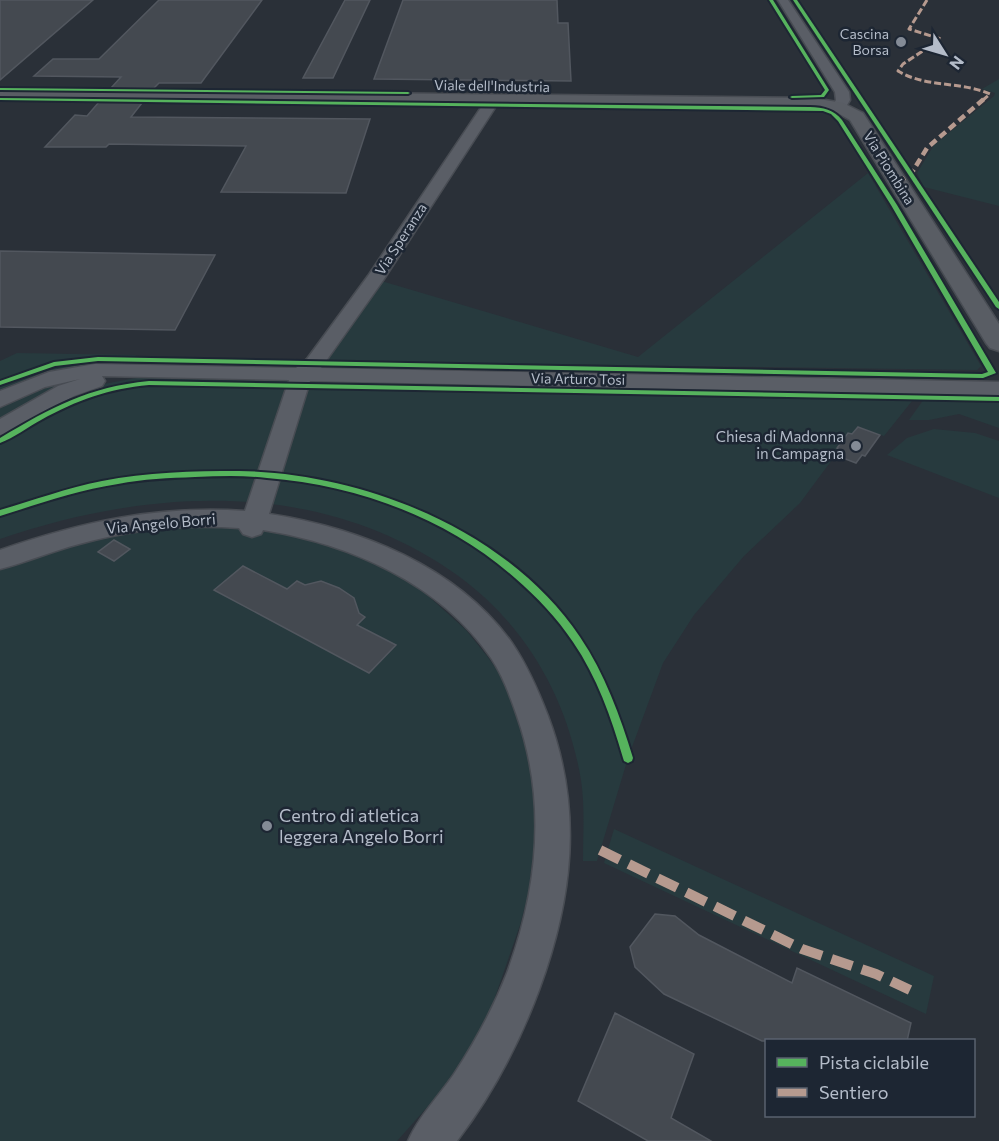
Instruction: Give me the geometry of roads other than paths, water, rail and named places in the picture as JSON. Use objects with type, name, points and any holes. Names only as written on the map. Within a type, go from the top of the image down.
[{"type":"street","points":[[783,0],[842,92],[843,100],[839,107]]},
{"type":"street","name":"Viale dell'Industria","points":[[0,94],[813,103],[839,107]]},
{"type":"street","name":"Via Speranza","points":[[302,373],[314,363],[375,279],[493,100]]},
{"type":"street","name":"Via Piombina","points":[[839,107],[853,113],[859,120],[999,343]]},
{"type":"street","name":"Via Arturo Tosi","points":[[0,400],[33,383],[75,371],[114,368],[157,371],[999,389]]},
{"type":"street","name":"Via Arturo Tosi","points":[[0,428],[53,397],[79,386],[112,377],[157,371]]},
{"type":"street","points":[[253,524],[302,373]]},
{"type":"street","name":"Via Angelo Borri","points":[[0,560],[58,540],[116,526],[208,517],[304,529],[357,546],[394,563],[449,596],[495,642],[517,676],[546,750],[554,796],[554,845],[550,883],[532,955],[512,1005],[487,1057],[456,1107],[430,1141]]},
{"type":"place","name":"Cascina Borsa","points":[[901,42]]},
{"type":"place","name":"Chiesa di Madonna in Campagna","points":[[856,446]]},
{"type":"place","name":"Centro di atletica leggera Angelo Borri","points":[[267,826]]}]
